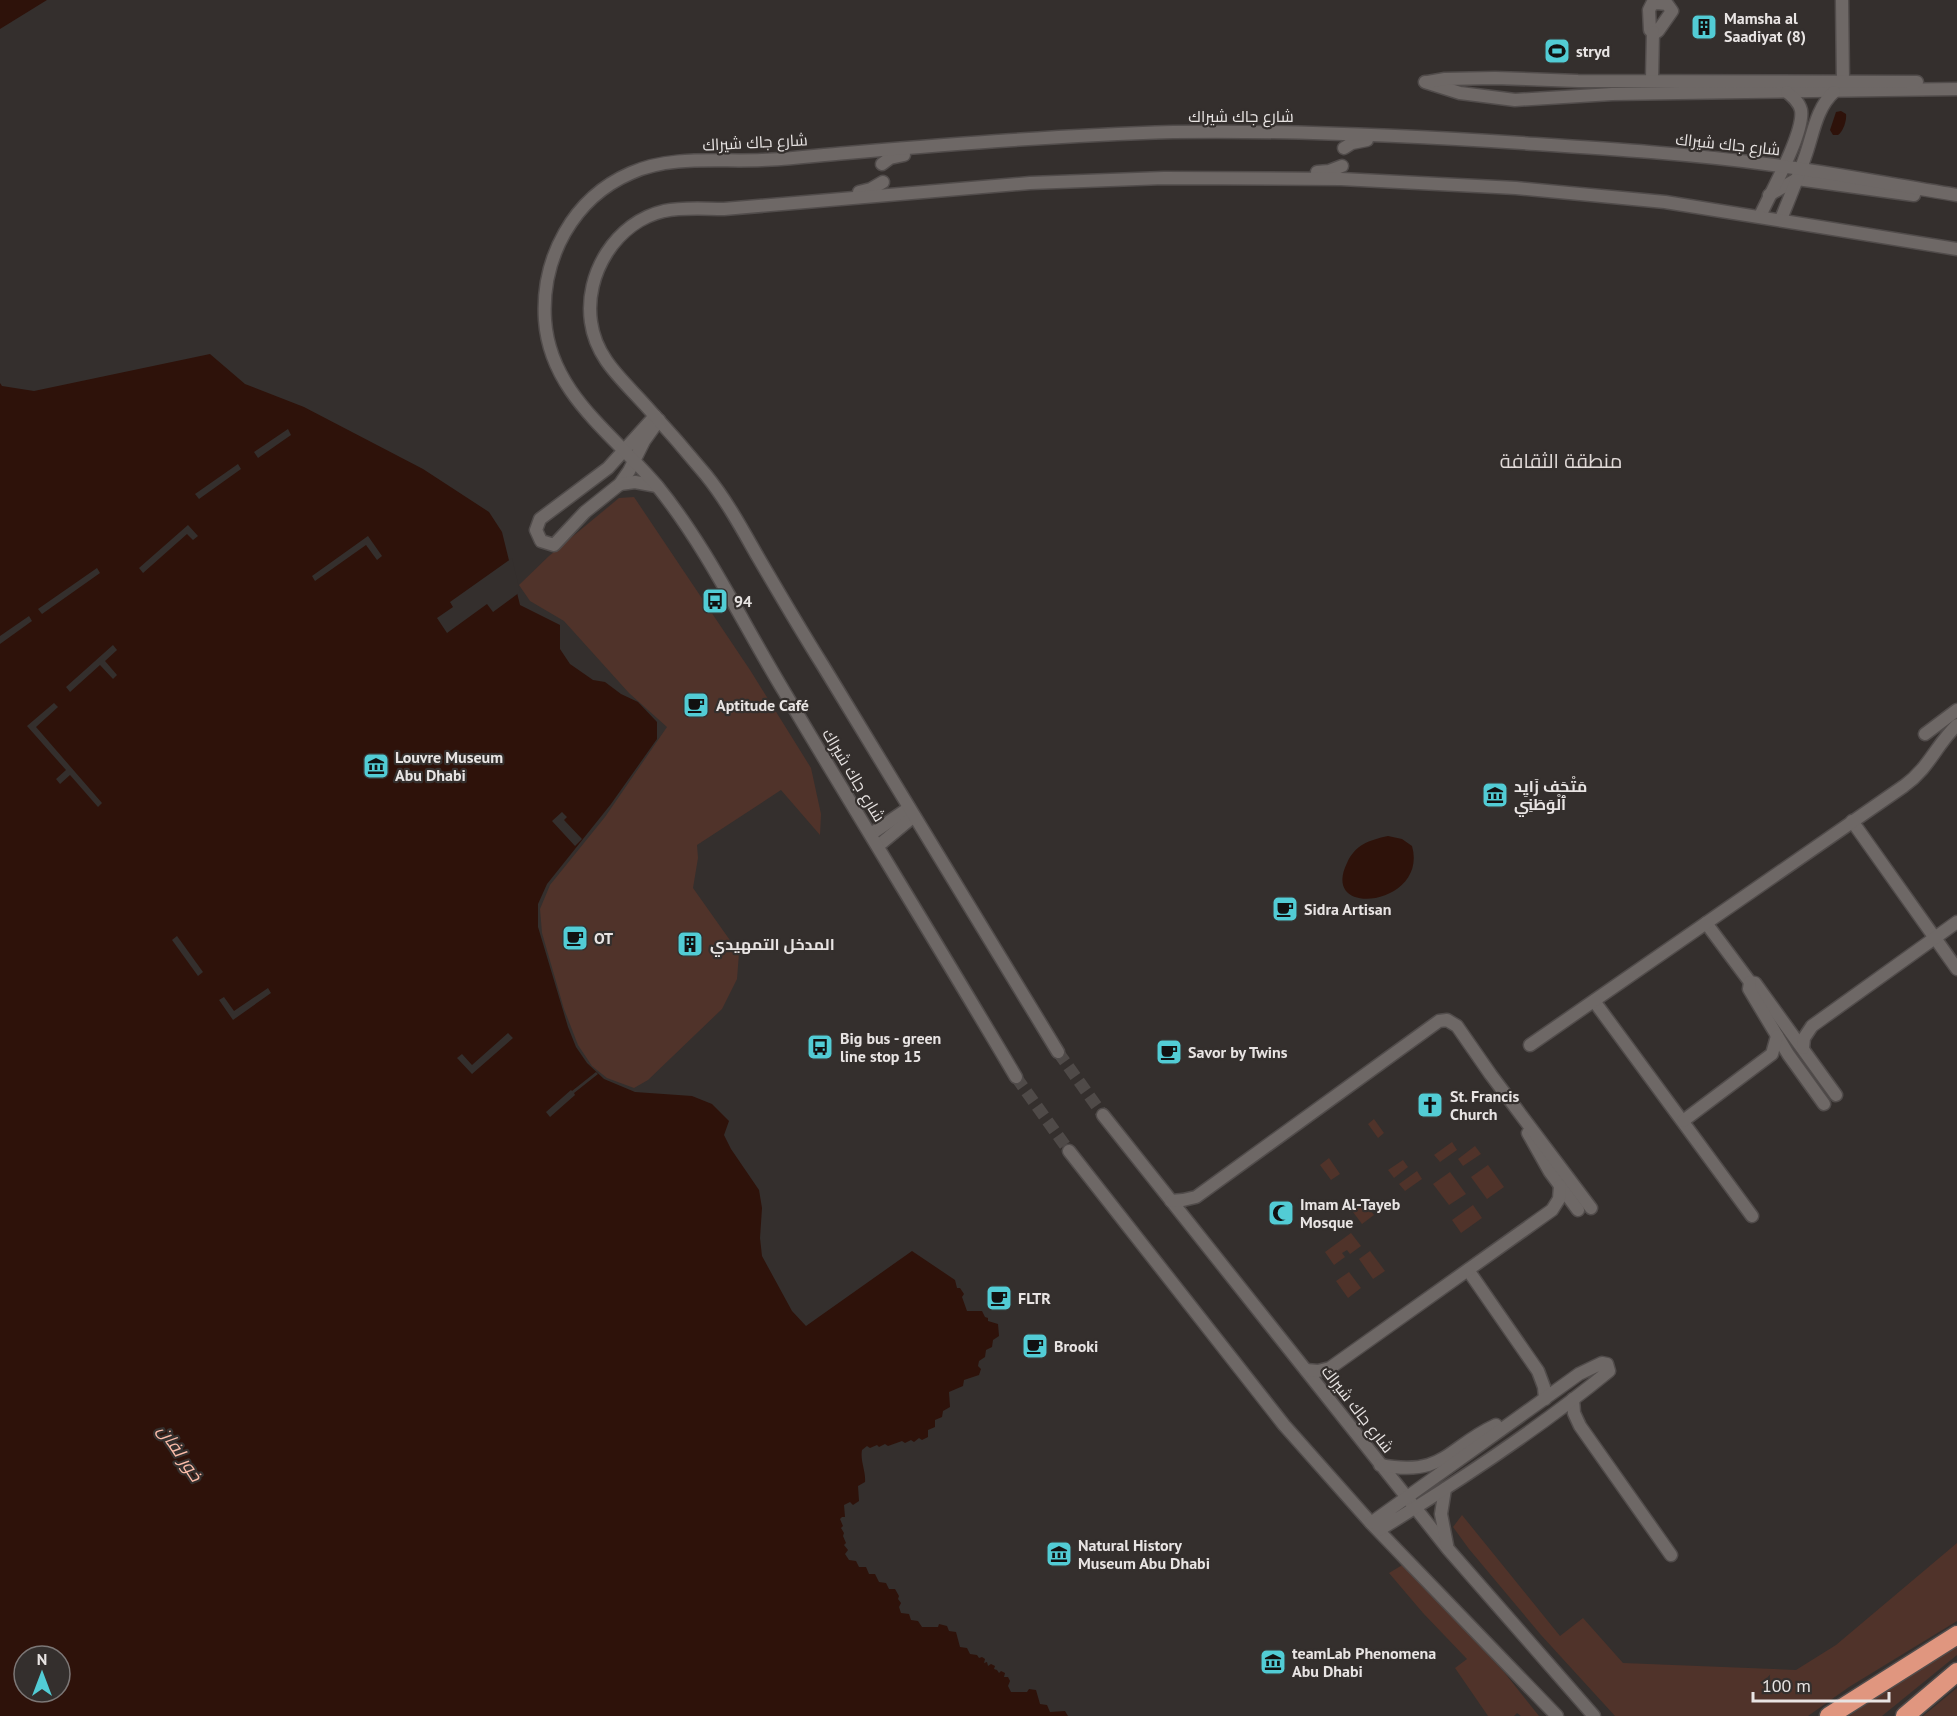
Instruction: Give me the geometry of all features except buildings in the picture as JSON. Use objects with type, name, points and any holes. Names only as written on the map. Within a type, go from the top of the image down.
[{"type":"highway","points":[[1829,1716],[1957,1635]]},
{"type":"highway","points":[[1905,1716],[1957,1672]]},
{"type":"street","points":[[1842,0],[1843,81]]},
{"type":"street","points":[[1652,80],[1653,32]]},
{"type":"street","points":[[1957,82],[1514,79],[1451,79],[1425,82],[1478,97],[1515,100],[1612,94],[1957,89]]},
{"type":"street","points":[[1514,79],[1508,87],[1509,95],[1515,100]]},
{"type":"street","points":[[1761,213],[1802,117],[1800,105],[1787,92]]},
{"type":"street","points":[[1781,219],[1821,110],[1834,92]]},
{"type":"street","name":"شارع جاك شيراك","points":[[1058,1052],[737,521],[708,477],[644,432],[572,395],[555,363],[548,340],[545,291],[549,267],[558,244],[581,210],[601,191],[622,177],[646,167],[671,162],[764,160],[999,141],[1167,133],[1345,134],[1482,140],[1657,153],[1783,166],[1799,174],[1906,195],[1921,195],[1933,191],[1957,195]]},
{"type":"street","points":[[1341,179],[1345,134]]},
{"type":"street","points":[[1344,148],[1352,142],[1362,140],[1457,145],[1482,140]]},
{"type":"street","points":[[882,164],[890,158],[901,155],[969,150],[999,141]]},
{"type":"street","points":[[880,150],[884,196]]},
{"type":"street","points":[[1227,178],[1248,171],[1324,172],[1342,166]]},
{"type":"street","points":[[1769,195],[1799,174]]},
{"type":"street","name":"شارع جاك شيراك","points":[[1016,1077],[696,542],[657,486],[634,460],[644,432],[593,334],[590,315],[591,291],[603,260],[614,243],[628,229],[657,213],[678,209],[724,209],[1030,183],[1227,178],[1341,179],[1516,188],[1665,202],[1761,213],[1781,219],[1957,249]]},
{"type":"street","points":[[766,205],[786,198],[867,191],[883,182]]},
{"type":"street","points":[[1761,213],[1791,194]]},
{"type":"street","points":[[644,432],[634,460],[620,484],[585,512],[554,545],[544,543],[536,530],[540,519],[603,472],[644,432]]},
{"type":"street","points":[[620,484],[635,482],[657,486]]},
{"type":"street","points":[[573,493],[585,512]]},
{"type":"street","points":[[1925,734],[1957,710]]},
{"type":"street","points":[[1530,1045],[1917,776],[1957,725]]},
{"type":"street","points":[[871,834],[911,812]]},
{"type":"street","points":[[878,846],[911,812]]},
{"type":"street","points":[[1852,821],[1957,969]]},
{"type":"street","points":[[1803,1048],[1804,1038],[1812,1026],[1957,922]]},
{"type":"street","points":[[1706,923],[1750,982],[1756,984],[1836,1095]]},
{"type":"street","points":[[1750,982],[1749,988],[1777,1036],[1824,1104]]},
{"type":"street","points":[[1594,1001],[1752,1216]]},
{"type":"street","points":[[1171,1201],[1196,1197],[1443,1020],[1451,1021],[1457,1026],[1591,1208]]},
{"type":"street","points":[[1788,1028],[1800,1029],[1812,1026]]},
{"type":"street","points":[[1772,1054],[1777,1036]]},
{"type":"street","points":[[1683,1121],[1772,1054],[1780,1052],[1788,1054]]},
{"type":"street","points":[[1517,1110],[1530,1138],[1578,1210],[1562,1208],[1552,1210]]},
{"type":"street","name":"شارع جاك شيراك","points":[[1103,1115],[1448,1549],[1594,1716]]},
{"type":"street","points":[[1069,1151],[1284,1425],[1375,1527],[1557,1716]]},
{"type":"street","points":[[1306,1370],[1318,1371],[1330,1368],[1552,1210],[1559,1199],[1560,1186]]},
{"type":"street","points":[[1188,1222],[1190,1209],[1196,1197]]},
{"type":"street","points":[[1468,1270],[1538,1371],[1544,1387],[1545,1399]]},
{"type":"street","points":[[1602,1363],[1607,1364],[1609,1368],[1607,1372],[1549,1416],[1416,1508],[1375,1527],[1407,1497],[1579,1374],[1602,1363]]},
{"type":"street","points":[[1322,1389],[1330,1368]]},
{"type":"street","points":[[1538,1371],[1563,1386]]},
{"type":"street","points":[[1573,1399],[1574,1413],[1580,1426],[1671,1555]]},
{"type":"street","points":[[1549,1416],[1567,1419],[1580,1426]]},
{"type":"street","points":[[1380,1465],[1400,1468],[1430,1465],[1442,1460],[1491,1428],[1512,1423]]},
{"type":"street","points":[[1445,1489],[1441,1514],[1448,1549]]},
{"type":"shaded area","points":[[634,497],[750,670],[811,768],[821,814],[820,835],[781,790],[697,845],[698,858],[693,888],[739,953],[737,979],[722,1009],[648,1080],[634,1088],[607,1078],[592,1066],[578,1045],[564,1009],[542,933],[540,909],[550,885],[605,817],[667,727],[629,693],[564,621],[530,601],[519,585],[549,556],[619,498]]},
{"type":"shaded area","points":[[1374,1119],[1384,1133],[1378,1138],[1368,1124]]},
{"type":"shaded area","points":[[1452,1142],[1457,1150],[1440,1162],[1434,1155]]},
{"type":"shaded area","points":[[1475,1146],[1481,1154],[1463,1166],[1458,1159]]},
{"type":"shaded area","points":[[1329,1158],[1340,1174],[1331,1180],[1320,1165]]},
{"type":"shaded area","points":[[1403,1160],[1408,1167],[1394,1178],[1388,1170]]},
{"type":"shaded area","points":[[1488,1165],[1504,1187],[1487,1199],[1471,1177]]},
{"type":"shaded area","points":[[1417,1171],[1422,1179],[1405,1191],[1399,1184]]},
{"type":"shaded area","points":[[1450,1172],[1466,1194],[1449,1205],[1433,1184]]},
{"type":"shaded area","points":[[1365,1203],[1374,1215],[1362,1224],[1353,1212]]},
{"type":"shaded area","points":[[1473,1205],[1482,1218],[1461,1233],[1452,1220]]},
{"type":"shaded area","points":[[1351,1233],[1361,1246],[1350,1254],[1347,1250],[1342,1253],[1345,1257],[1334,1265],[1325,1252]]},
{"type":"shaded area","points":[[1370,1251],[1385,1271],[1373,1279],[1359,1259]]},
{"type":"shaded area","points":[[1349,1272],[1361,1288],[1348,1298],[1336,1281]]},
{"type":"shaded area","points":[[1462,1515],[1560,1636],[1583,1618],[1623,1663],[1796,1670],[1836,1645],[1957,1543],[1957,1621],[1849,1687],[1808,1716],[1615,1716],[1541,1635],[1469,1549],[1453,1527]]},
{"type":"shaded area","points":[[1404,1564],[1504,1672],[1539,1716],[1521,1716],[1517,1713],[1514,1716],[1488,1716],[1455,1668],[1467,1659],[1389,1573]]},
{"type":"shaded area","points":[[1957,1644],[1957,1655],[1882,1716],[1849,1716]]},
{"type":"shaded area","points":[[1957,1688],[1957,1716],[1923,1716]]},
{"type":"water","points":[[0,0],[47,0],[0,29]]},
{"type":"water","points":[[1841,111],[1846,114],[1844,126],[1838,135],[1833,135],[1830,130],[1836,112]]},
{"type":"water","name":"خور لفان","points":[[210,354],[245,384],[304,407],[423,469],[489,512],[502,532],[520,605],[560,625],[560,649],[570,664],[593,680],[605,682],[621,694],[638,702],[657,722],[657,739],[611,804],[547,884],[538,904],[538,927],[576,1047],[587,1063],[604,1079],[635,1092],[692,1096],[712,1104],[729,1121],[724,1135],[759,1190],[762,1208],[760,1238],[762,1256],[792,1311],[806,1326],[912,1251],[955,1280],[957,1288],[960,1288],[964,1294],[962,1297],[967,1311],[982,1311],[988,1321],[998,1324],[999,1336],[993,1340],[992,1347],[986,1350],[985,1357],[979,1361],[978,1366],[981,1369],[979,1375],[964,1380],[963,1386],[949,1392],[950,1407],[943,1411],[942,1417],[935,1420],[935,1427],[928,1430],[928,1437],[922,1440],[919,1438],[914,1442],[902,1441],[888,1446],[885,1444],[870,1448],[867,1446],[862,1450],[865,1482],[858,1486],[859,1501],[853,1505],[850,1502],[844,1505],[845,1517],[840,1519],[846,1543],[844,1545],[848,1550],[845,1554],[849,1560],[856,1561],[859,1567],[866,1567],[869,1574],[875,1574],[879,1582],[886,1583],[889,1589],[895,1589],[901,1603],[899,1607],[901,1613],[909,1614],[911,1620],[918,1621],[922,1627],[938,1627],[939,1624],[947,1626],[949,1631],[956,1632],[960,1647],[967,1648],[970,1654],[985,1659],[984,1663],[987,1662],[988,1666],[991,1664],[995,1666],[994,1669],[999,1673],[1001,1671],[1005,1673],[1004,1677],[1008,1677],[1010,1681],[1008,1686],[1011,1692],[1036,1690],[1040,1704],[1047,1705],[1050,1712],[1065,1711],[1068,1716],[0,1716],[0,383],[2,386],[34,391]]},
{"type":"water","points":[[1388,836],[1402,839],[1412,846],[1413,866],[1405,882],[1392,892],[1375,898],[1360,898],[1348,893],[1342,881],[1350,857],[1363,844]]},
{"type":"pier","points":[[288,429],[291,435],[258,458],[254,452]]},
{"type":"pier","points":[[238,464],[241,469],[199,499],[195,494]]},
{"type":"pier","points":[[188,525],[198,536],[193,540],[187,534],[143,573],[139,568]]},
{"type":"pier","points":[[368,536],[382,556],[377,560],[366,545],[315,581],[312,576]]},
{"type":"pier","points":[[512,558],[520,592],[493,612],[487,604],[447,633],[437,618],[453,607],[450,602]]},
{"type":"pier","points":[[97,568],[100,573],[42,614],[38,609]]},
{"type":"pier","points":[[29,616],[32,621],[0,644],[0,636]]},
{"type":"pier","points":[[113,645],[117,650],[105,661],[117,675],[113,679],[100,665],[70,692],[66,687]]},
{"type":"pier","points":[[54,703],[58,707],[36,727],[102,803],[98,807],[70,775],[60,784],[56,779],[66,770],[27,726]]},
{"type":"pier","points":[[562,812],[567,817],[564,820],[582,839],[575,846],[552,821]]},
{"type":"pier","points":[[177,936],[203,972],[198,976],[172,940]]},
{"type":"pier","points":[[268,988],[271,993],[233,1020],[219,1000],[224,997],[234,1011]]},
{"type":"pier","points":[[508,1033],[513,1038],[472,1074],[457,1058],[462,1054],[472,1065]]},
{"type":"pier","points":[[596,1072],[598,1074],[574,1093],[575,1095],[550,1117],[546,1112]]},
{"type":"tunnel","points":[[1058,1052],[1103,1115]]},
{"type":"tunnel","points":[[1016,1077],[1069,1151]]},
{"type":"place","name":"Mamsha al Saadiyat (8)","points":[[1704,27]]},
{"type":"place","name":"stryd","points":[[1557,51]]},
{"type":"place","name":"94","points":[[715,601]]},
{"type":"place","name":"Aptitude Café","points":[[696,705]]},
{"type":"place","name":"Louvre Museum Abu Dhabi","points":[[376,766]]},
{"type":"place","name":"مَتْحَف زَايِد ٱلْوَطَنِي","points":[[1495,795]]},
{"type":"place","name":"Sidra Artisan","points":[[1285,909]]},
{"type":"place","name":"OT","points":[[575,938]]},
{"type":"place","name":"المدخل التمهيدي","points":[[690,944]]},
{"type":"place","name":"Big bus - green line stop 15","points":[[820,1047]]},
{"type":"place","name":"Savor by Twins","points":[[1169,1052]]},
{"type":"place","name":"St. Francis Church","points":[[1430,1105]]},
{"type":"place","name":"Imam Al-Tayeb Mosque","points":[[1281,1213]]},
{"type":"place","name":"FLTR","points":[[999,1298]]},
{"type":"place","name":"Brooki","points":[[1035,1346]]},
{"type":"place","name":"Natural History Museum Abu Dhabi","points":[[1059,1554]]},
{"type":"place","name":"teamLab Phenomena Abu Dhabi","points":[[1273,1662]]},
{"type":"district","name":"منطقة الثقافة","points":[[1561,461]]}]
